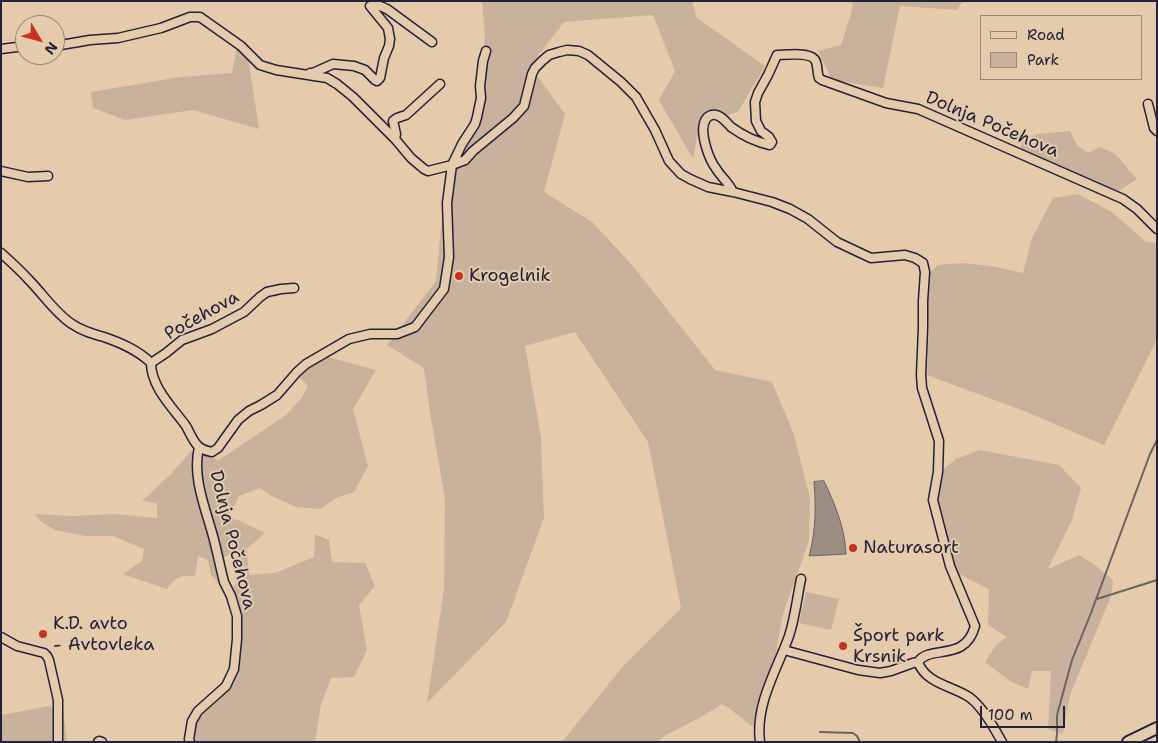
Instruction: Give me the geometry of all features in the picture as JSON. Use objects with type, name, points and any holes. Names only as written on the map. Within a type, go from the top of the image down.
[{"type":"main road","points":[[1128,742],[1157,728]]},
{"type":"street","points":[[301,74],[313,73],[333,64],[354,66],[365,70],[377,81],[380,78],[384,58],[390,46],[390,40],[388,28],[370,6],[380,6],[387,9],[432,42]]},
{"type":"street","points":[[65,44],[118,38],[161,28],[190,17],[198,16],[241,46],[260,65],[276,70],[327,78],[337,84],[395,139],[411,158],[428,171],[464,160],[513,118],[524,106],[532,74],[542,61],[550,55],[559,52],[567,50],[579,51],[600,64],[636,97],[655,130],[669,161],[681,174],[703,186],[772,202],[790,209],[808,219],[837,242],[871,258],[905,255],[923,263],[925,272],[922,388],[939,441],[938,472],[933,500],[950,566],[975,626],[972,635],[965,644],[952,650],[922,658],[918,662],[891,671],[880,672],[858,670],[784,650]]},
{"type":"street","points":[[1,49],[15,47]]},
{"type":"street","points":[[452,165],[478,117],[483,61],[486,51]]},
{"type":"street","name":"Dolnja Počehova","points":[[732,192],[728,183],[717,171],[711,160],[704,134],[706,118],[714,114],[733,128],[762,144],[770,145],[772,142],[756,121],[755,102],[758,94],[777,56],[788,54],[808,55],[816,62],[818,78],[822,80],[886,103],[918,109],[1123,198],[1138,209],[1157,229]]},
{"type":"street","points":[[395,139],[396,134],[393,121],[406,115],[440,84]]},
{"type":"street","points":[[1148,104],[1154,128],[1157,131]]},
{"type":"street","name":"Dolnja Počehova","points":[[190,742],[192,721],[198,711],[226,686],[234,669],[237,639],[237,616],[231,596],[224,582],[200,488],[197,467],[199,447],[205,451],[212,452],[218,448],[238,420],[248,411],[277,395],[306,364],[349,339],[370,334],[397,334],[416,327],[444,289],[449,258],[447,203],[452,165]]},
{"type":"street","points":[[1,171],[28,177],[48,176]]},
{"type":"street","points":[[1,253],[29,279],[71,324],[121,344],[151,363],[158,388],[199,447]]},
{"type":"street","name":"Počehova","points":[[151,363],[182,340],[212,330],[244,312],[267,292],[294,288]]},
{"type":"street","points":[[760,742],[761,709],[790,634],[801,579]]},
{"type":"street","points":[[1,638],[17,646],[44,653],[47,656],[58,700],[58,742]]},
{"type":"street","points":[[918,662],[929,677],[969,697],[977,704],[1002,742]]},
{"type":"street","points":[[98,742],[102,742]]},
{"type":"green space","points":[[482,1],[692,1],[697,18],[765,66],[738,112],[709,120],[697,137],[693,159],[659,100],[675,71],[653,15],[564,22],[530,66],[565,114],[544,192],[592,222],[632,265],[715,370],[772,382],[794,435],[810,498],[809,541],[783,614],[776,653],[753,727],[722,704],[666,735],[657,742],[562,742],[624,665],[681,608],[648,442],[575,332],[525,346],[541,437],[544,518],[506,622],[427,703],[444,589],[445,499],[424,368],[387,345],[436,281],[441,227],[455,154],[476,110],[485,36]]},
{"type":"green space","points":[[853,1],[963,1],[957,10],[900,6],[883,88],[832,80],[818,51],[841,45]]},
{"type":"green space","points":[[246,43],[259,129],[193,110],[125,120],[93,108],[91,92],[180,77],[232,73],[237,46]]},
{"type":"green space","points":[[1070,131],[1077,145],[1088,153],[1100,147],[1114,153],[1137,179],[1117,192],[1021,150],[1021,141],[1037,134]]},
{"type":"green space","points":[[1078,194],[1112,212],[1145,241],[1157,244],[1157,339],[1104,445],[1024,411],[927,375],[929,328],[926,301],[929,273],[938,265],[962,263],[991,266],[1023,273],[1032,238],[1053,198]]},
{"type":"green space","points":[[324,356],[376,370],[353,409],[368,466],[354,492],[336,498],[321,509],[296,507],[270,495],[260,488],[239,496],[229,516],[265,533],[247,549],[249,575],[275,573],[314,557],[315,534],[329,540],[332,562],[365,563],[375,586],[359,605],[367,650],[354,677],[331,678],[321,705],[315,742],[191,742],[194,721],[199,712],[227,687],[238,639],[232,595],[241,567],[235,551],[223,558],[220,585],[211,575],[208,560],[198,556],[195,576],[178,578],[167,589],[123,574],[142,561],[144,549],[113,536],[85,536],[55,530],[40,521],[35,514],[73,516],[115,514],[157,518],[157,503],[142,501],[170,475],[191,451],[219,460],[286,415],[301,399],[308,386],[297,375]]},
{"type":"green space","points":[[980,450],[1059,465],[1081,488],[1072,520],[1048,569],[1079,555],[1113,580],[1111,596],[1070,695],[1063,734],[1048,729],[1051,671],[1032,671],[1028,689],[1010,681],[985,662],[997,644],[1007,637],[988,625],[989,589],[953,571],[935,500],[940,472],[956,459]]},
{"type":"green space","points":[[806,592],[839,599],[831,630],[799,623]]},
{"type":"green space","points":[[49,706],[63,711],[67,742],[1,742],[1,715]]},
{"type":"shaded area","points":[[824,481],[839,516],[846,554],[809,556],[815,519],[814,482]]},
{"type":"waterway","points":[[1056,742],[1057,715],[1072,660],[1157,440]]},
{"type":"waterway","points":[[1097,599],[1157,580]]},
{"type":"waterway","points":[[820,732],[853,733],[860,742]]},
{"type":"place","name":"Krogelnik","points":[[459,276]]},
{"type":"place","name":"Naturasort","points":[[853,548]]},
{"type":"place","name":"K.D. avto - Avtovleka","points":[[43,634]]},
{"type":"place","name":"Šport park Krsnik","points":[[843,646]]}]
